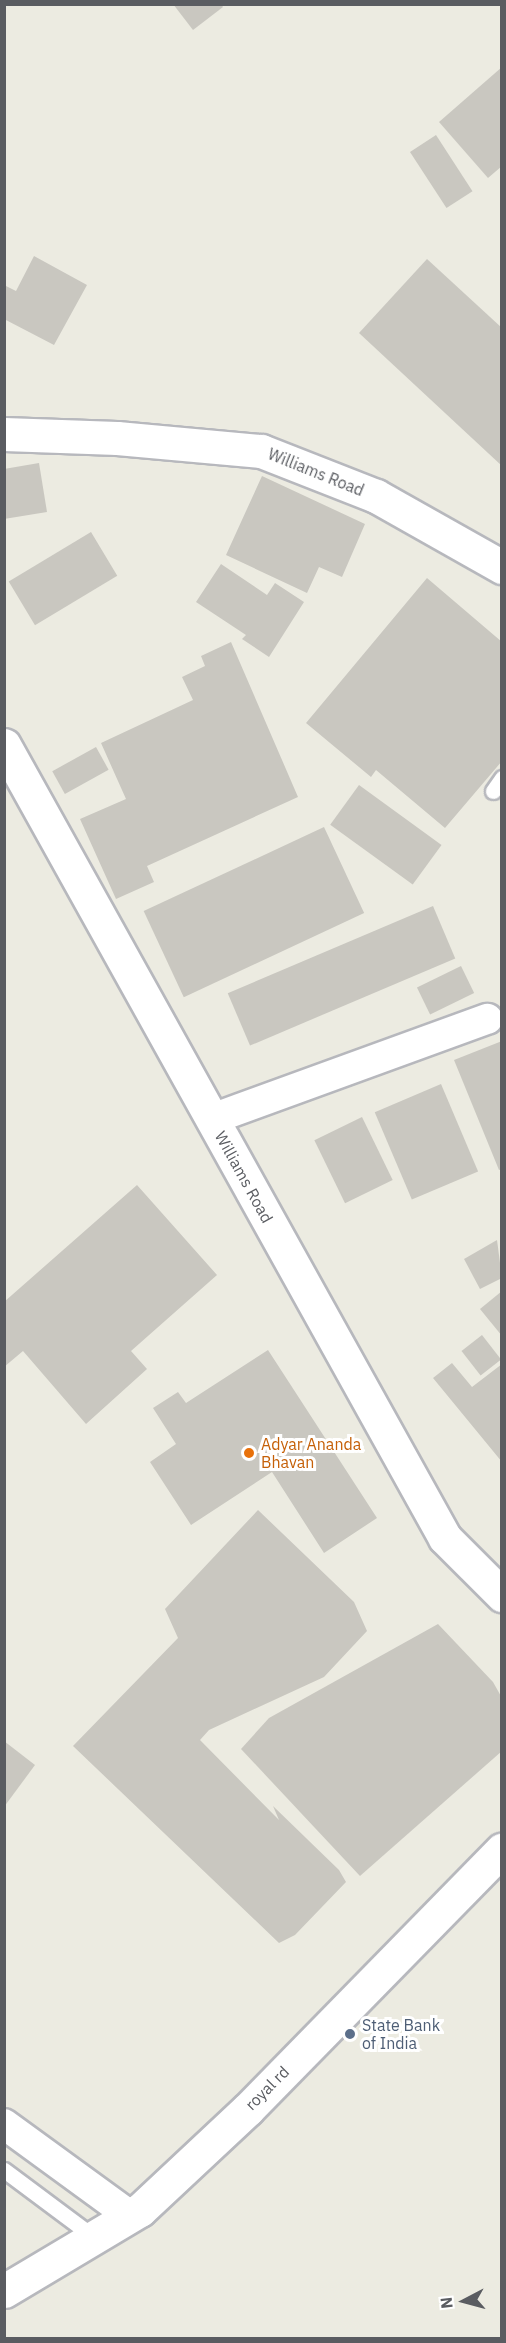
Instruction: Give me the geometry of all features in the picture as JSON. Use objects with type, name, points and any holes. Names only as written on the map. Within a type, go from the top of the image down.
[{"type":"street","name":"Williams Road","points":[[4,434],[117,438],[261,451],[376,496],[501,567]]},
{"type":"street","name":"Williams Road","points":[[4,745],[445,1538],[501,1595]]},
{"type":"street","points":[[212,1119],[488,1019]]},
{"type":"street","name":"royal rd","points":[[4,2291],[130,2216],[248,2109],[501,1850]]},
{"type":"street","points":[[4,2124],[130,2216]]},
{"type":"lane","points":[[4,2170],[94,2237]]},
{"type":"building","points":[[173,4],[221,4],[223,7],[193,30]]},
{"type":"building","points":[[502,67],[502,166],[488,178],[439,122]]},
{"type":"building","points":[[436,135],[472,191],[446,208],[410,152]]},
{"type":"building","points":[[34,256],[87,285],[54,345],[4,319],[4,285],[16,291]]},
{"type":"building","points":[[427,259],[502,328],[502,466],[359,333]]},
{"type":"building","points":[[39,463],[47,512],[4,519],[4,469]]},
{"type":"building","points":[[262,476],[365,524],[342,577],[319,567],[307,593],[226,555]]},
{"type":"building","points":[[91,532],[117,576],[35,625],[9,581]]},
{"type":"building","points":[[221,564],[267,595],[275,583],[304,602],[269,657],[242,639],[246,635],[196,602]]},
{"type":"building","points":[[427,578],[502,642],[502,761],[445,828],[376,770],[371,777],[306,723]]},
{"type":"building","points":[[231,642],[298,797],[147,866],[154,882],[116,899],[80,819],[126,799],[101,743],[193,700],[182,677],[205,666],[201,656]]},
{"type":"building","points":[[96,747],[109,770],[65,794],[52,771]]},
{"type":"building","points":[[359,785],[442,845],[413,885],[330,825]]},
{"type":"building","points":[[324,827],[364,913],[184,997],[144,911]]},
{"type":"building","points":[[433,906],[455,958],[250,1046],[228,993]]},
{"type":"building","points":[[461,966],[474,993],[430,1014],[417,987]]},
{"type":"building","points":[[502,1041],[502,1169],[499,1170],[454,1060]]},
{"type":"building","points":[[441,1084],[478,1171],[412,1200],[375,1112]]},
{"type":"building","points":[[362,1117],[393,1180],[345,1203],[314,1140]]},
{"type":"building","points":[[137,1185],[217,1275],[131,1351],[147,1369],[86,1424],[23,1351],[4,1367],[4,1302]]},
{"type":"building","points":[[497,1240],[502,1278],[480,1289],[464,1259]]},
{"type":"building","points":[[502,1291],[502,1336],[480,1309]]},
{"type":"building","points":[[482,1335],[501,1359],[481,1375],[462,1351]]},
{"type":"building","name":"Adyar Ananda Bhavan","points":[[268,1350],[377,1518],[324,1553],[272,1472],[191,1525],[150,1462],[176,1444],[153,1408],[178,1392],[186,1403]]},
{"type":"building","points":[[452,1363],[472,1387],[502,1364],[502,1462],[433,1378]]},
{"type":"building","points":[[258,1510],[354,1602],[367,1631],[324,1677],[209,1730],[200,1740],[279,1820],[273,1806],[339,1870],[346,1882],[295,1935],[279,1943],[73,1746],[178,1638],[165,1609]]},
{"type":"building","points":[[438,1624],[493,1682],[502,1698],[502,1751],[360,1876],[241,1749],[269,1718]]},
{"type":"building","points":[[4,1741],[35,1765],[4,1807]]},
{"type":"place","name":"Adyar Ananda Bhavan","points":[[249,1453]]},
{"type":"place","name":"State Bank of India","points":[[350,2034]]}]
